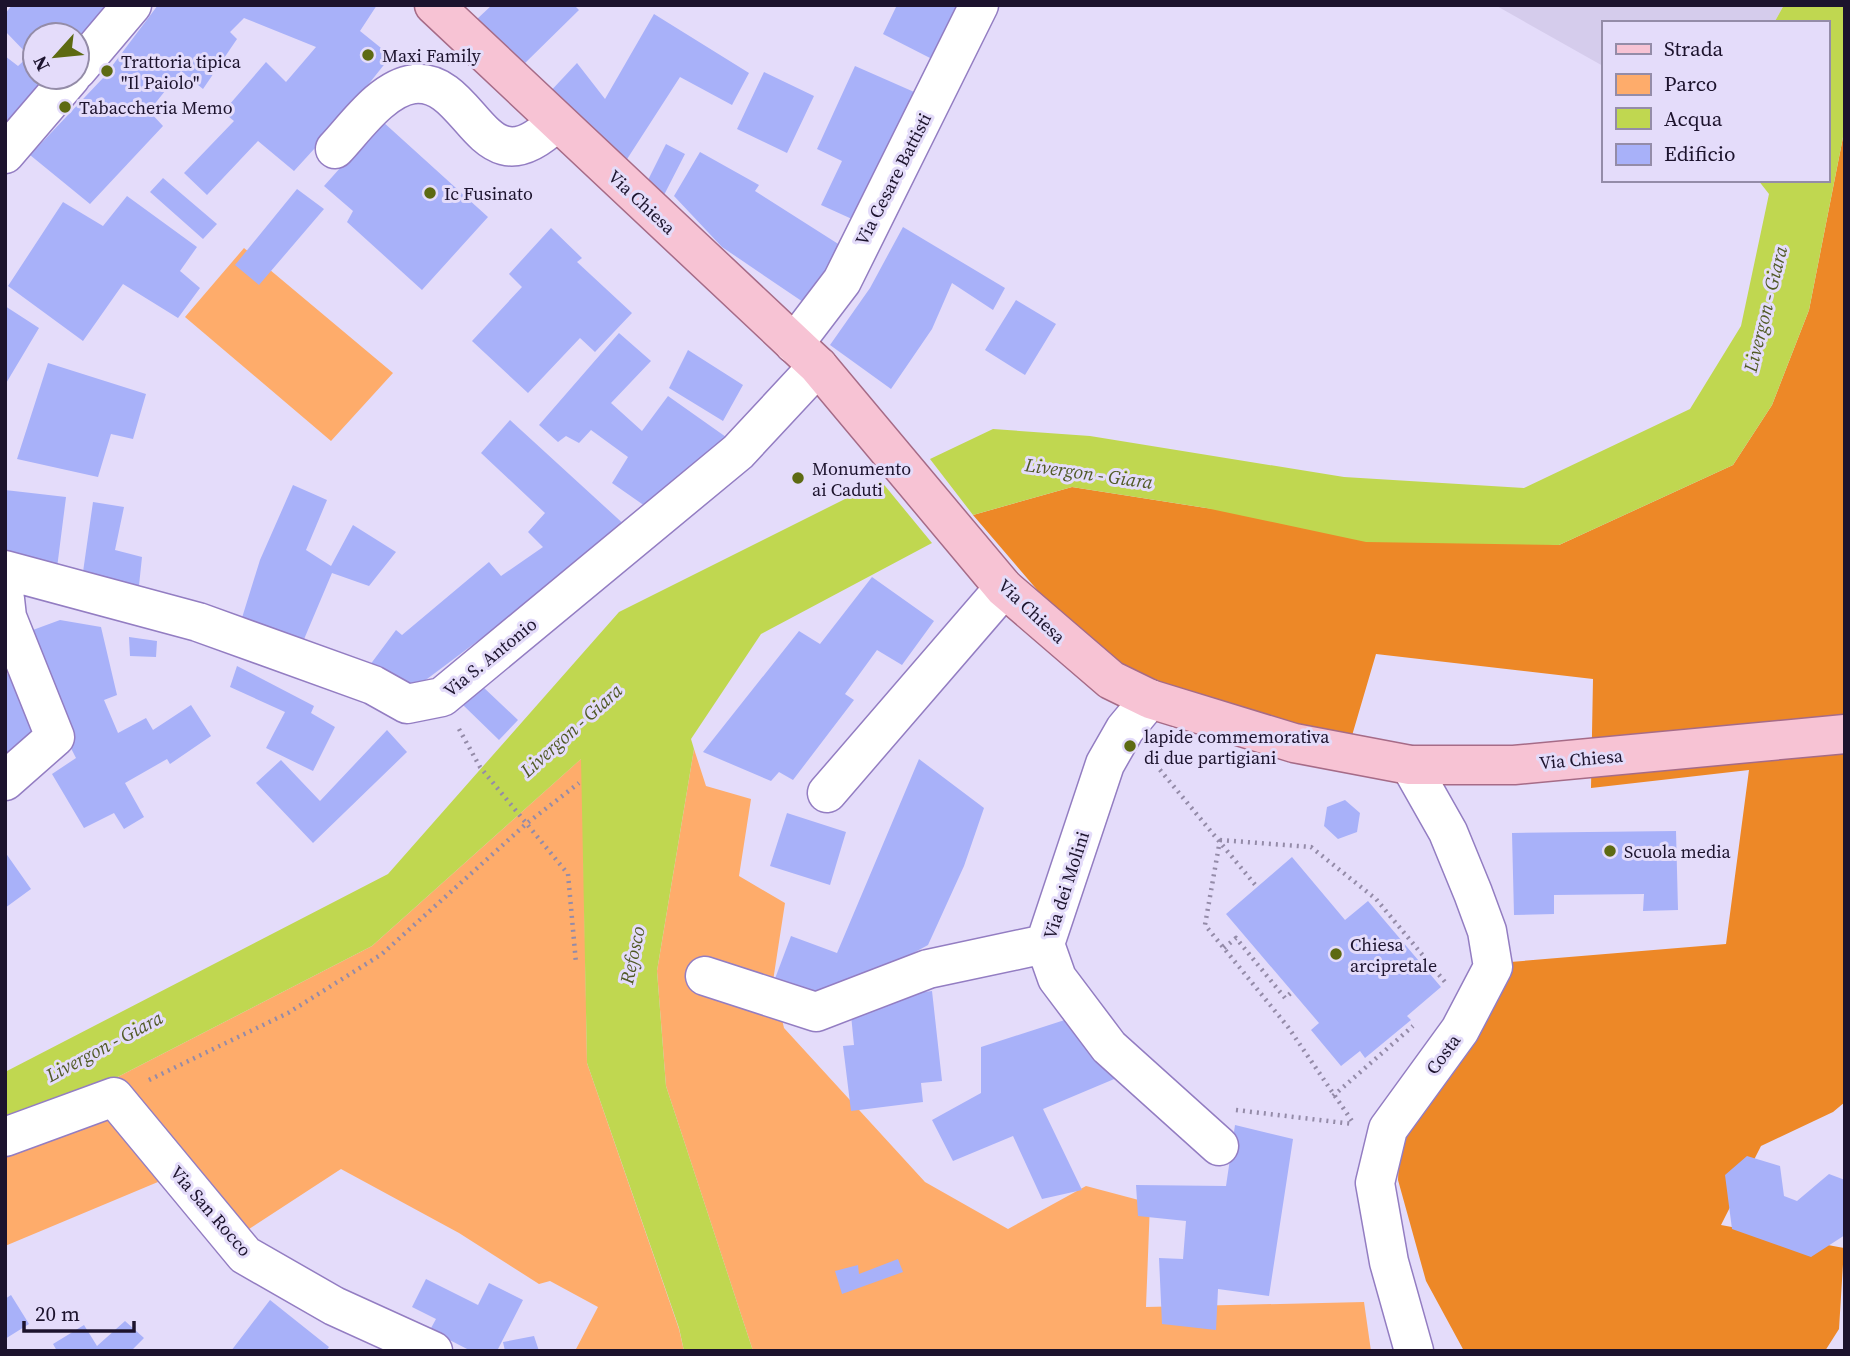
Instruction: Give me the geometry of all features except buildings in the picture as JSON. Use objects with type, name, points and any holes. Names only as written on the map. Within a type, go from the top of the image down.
[{"type":"main road","name":"Via Chiesa","points":[[434,5],[806,355],[942,510],[1004,588],[1111,680],[1150,699],[1294,743],[1410,765],[1514,765],[1845,734]]},
{"type":"street","points":[[91,53],[132,5]]},
{"type":"street","name":"Via Cesare Battisti","points":[[806,355],[979,5]]},
{"type":"street","points":[[335,149],[388,95],[414,84],[441,91],[499,145],[517,148],[539,139],[556,122]]},
{"type":"street","points":[[5,154],[59,91]]},
{"type":"street","name":"Via S. Antonio","points":[[5,570],[198,622],[373,685],[407,704],[442,698],[738,452],[806,355]]},
{"type":"street","points":[[827,793],[1004,588]]},
{"type":"street","points":[[5,599],[7,617],[55,737],[5,781]]},
{"type":"street","name":"Via dei Molini","points":[[1150,699],[1125,729],[1105,764],[1045,944],[1057,978],[1109,1047],[1209,1137]]},
{"type":"street","name":"Costa","points":[[1410,765],[1448,832],[1487,931],[1493,967],[1460,1030],[1388,1129],[1375,1182],[1389,1262],[1414,1351]]},
{"type":"street","points":[[705,976],[816,1012],[928,969],[1045,944]]},
{"type":"street","points":[[5,1137],[114,1097]]},
{"type":"street","name":"Via San Rocco","points":[[114,1097],[245,1255],[334,1306],[433,1351]]},
{"type":"path","points":[[1125,729],[1257,887]]},
{"type":"path","points":[[480,767],[568,874],[576,963]]},
{"type":"path","points":[[114,1097],[288,1013],[382,954],[526,824],[579,783]]},
{"type":"path","points":[[1209,1137],[1230,1110],[1356,1125],[1288,1027],[1205,925],[1220,840]]},
{"type":"path","points":[[1220,840],[1311,847],[1377,899],[1452,992]]},
{"type":"path","points":[[1224,948],[1236,938],[1285,998],[1292,992]]},
{"type":"path","points":[[1334,1096],[1423,1018]]},
{"type":"shaded area","points":[[1495,5],[1784,5],[1775,21],[1602,21],[1602,65]]},
{"type":"shaded area","points":[[1845,127],[1845,1102],[1833,1112],[1761,1146],[1721,1225],[1844,1248],[1839,1329],[1825,1351],[1464,1351],[1426,1281],[1398,1180],[1400,1135],[1498,963],[1726,944],[1749,770],[1591,788],[1593,679],[1376,654],[1351,739],[1125,680],[1051,606],[973,515],[1072,487],[1206,508],[1559,545],[1733,465],[1772,405],[1809,310]]},
{"type":"green space","points":[[244,248],[393,373],[331,441],[185,317]]},
{"type":"green space","points":[[694,749],[706,786],[751,799],[739,876],[785,903],[773,981],[784,1028],[925,1182],[1008,1229],[1086,1186],[1150,1203],[1146,1307],[1364,1302],[1371,1351],[753,1351],[666,1086],[657,971]]},
{"type":"green space","points":[[582,758],[587,1063],[679,1329],[684,1351],[575,1351],[598,1307],[550,1281],[539,1284],[459,1233],[341,1169],[249,1229],[189,1169],[5,1246],[5,1135],[372,946]]},
{"type":"water","name":"Livergon - Giara","points":[[1784,5],[1845,5],[1845,127],[1809,310],[1772,405],[1733,465],[1559,545],[1366,542],[1206,508],[1072,487],[973,515],[930,459],[993,429],[1090,436],[1344,477],[1524,488],[1690,409],[1741,326],[1769,194],[1760,182],[1829,182],[1829,21],[1775,21]]},
{"type":"water","points":[[881,481],[932,543],[761,634],[691,739],[694,749],[657,971],[666,1086],[753,1351],[684,1351],[679,1328],[587,1063],[581,759],[372,946],[5,1135],[5,1072],[388,874],[619,612]]},
{"type":"place","name":"Maxi Family","points":[[368,55]]},
{"type":"place","name":"Trattoria tipica \"Il Paiolo\"","points":[[107,71]]},
{"type":"place","name":"Tabaccheria Memo","points":[[65,107]]},
{"type":"place","name":"Ic Fusinato","points":[[430,193]]},
{"type":"place","name":"Monumento ai Caduti","points":[[798,478]]},
{"type":"place","name":"lapide commemorativa di due partigiani","points":[[1130,746]]},
{"type":"place","name":"Scuola media","points":[[1610,851]]},
{"type":"place","name":"Chiesa arcipretale","points":[[1336,954]]},
{"type":"water label","name":"Refosco","points":[[632,955]]}]
